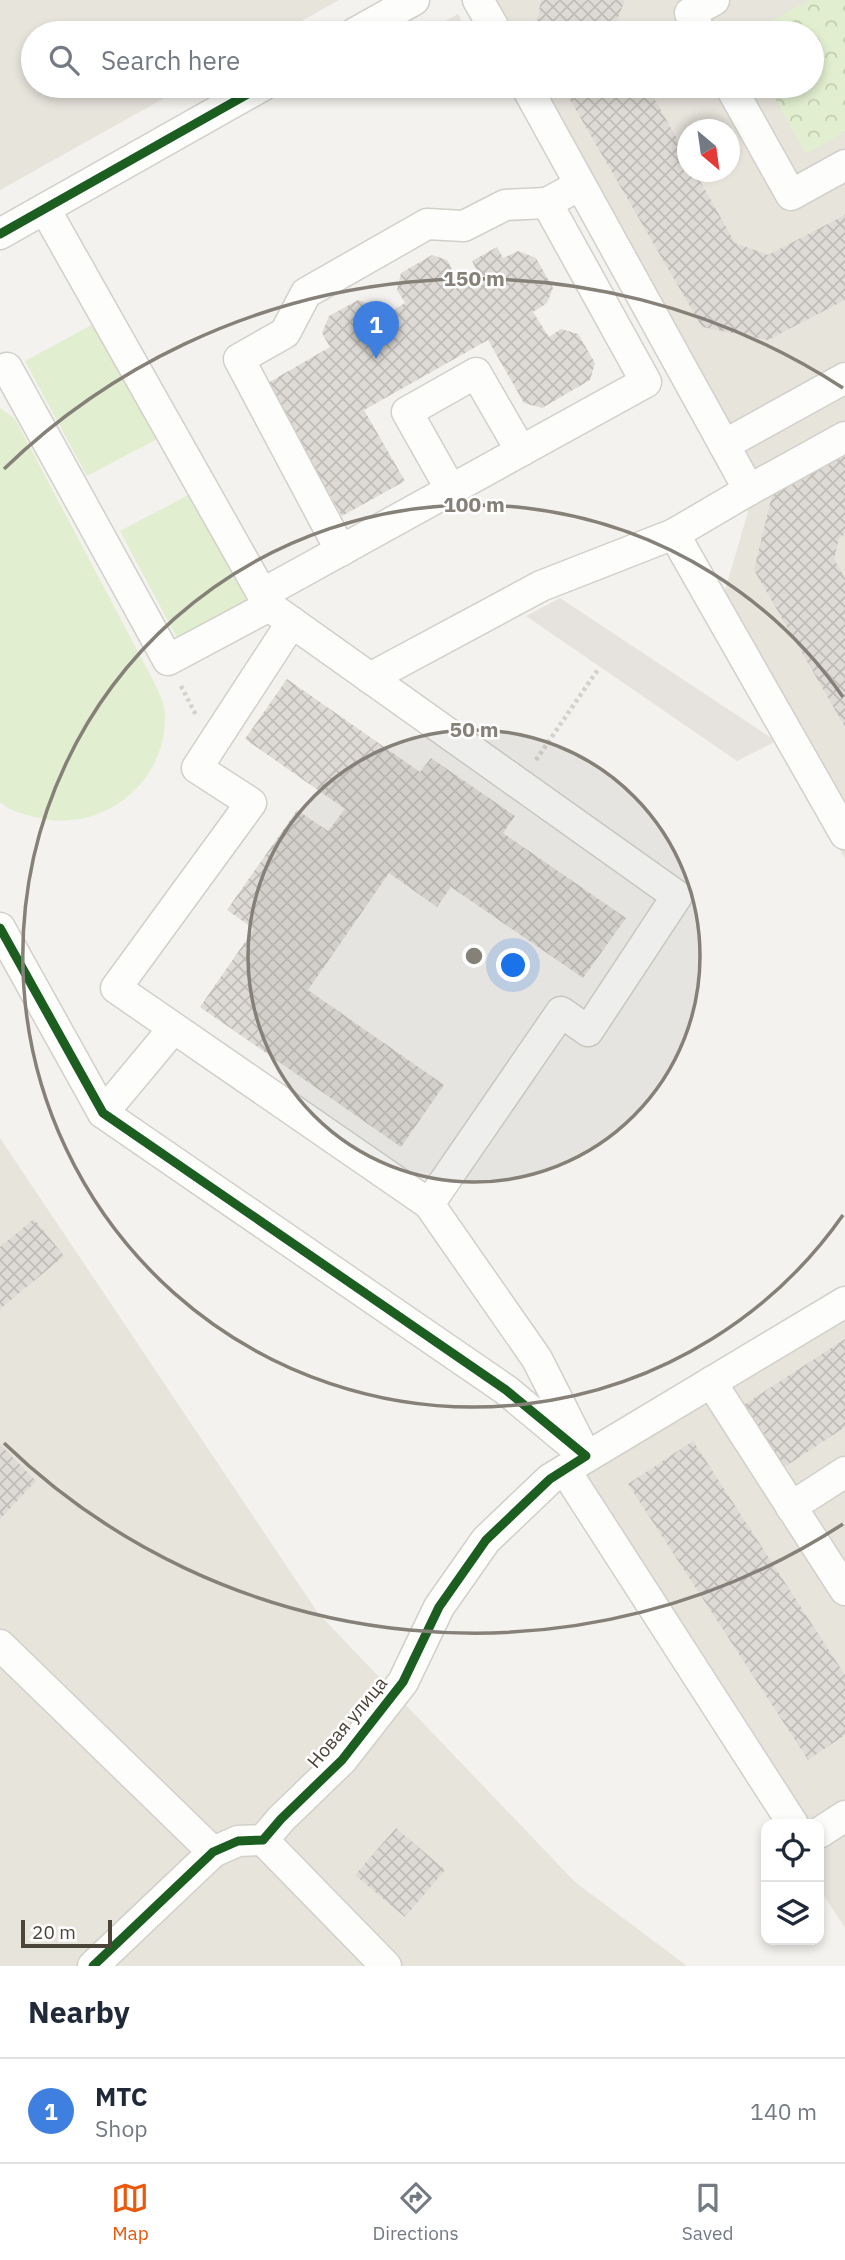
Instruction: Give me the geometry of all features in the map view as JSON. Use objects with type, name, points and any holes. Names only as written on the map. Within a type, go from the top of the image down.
[{"type":"street","points":[[376,21],[414,0]]},
{"type":"street","points":[[478,0],[490,21]]},
{"type":"street","points":[[694,21],[690,13],[714,0]]},
{"type":"street","points":[[0,234],[241,98]]},
{"type":"street","points":[[533,98],[750,490]]},
{"type":"street","points":[[737,98],[791,195],[845,165]]},
{"type":"street","points":[[341,551],[239,359],[285,333],[306,293],[427,224],[464,226],[505,205],[547,203],[580,185]]},
{"type":"street","points":[[7,368],[168,660],[275,607],[341,551],[646,382],[547,203]]},
{"type":"street","points":[[45,209],[275,607],[370,678],[677,896],[588,1031],[561,1013],[429,1204]]},
{"type":"street","points":[[451,490],[407,412],[476,373],[521,452]]},
{"type":"street","points":[[724,445],[845,378]]},
{"type":"street","points":[[370,678],[541,586],[674,534],[845,437]]},
{"type":"street","points":[[674,534],[845,834]]},
{"type":"street","points":[[275,607],[211,746],[197,768],[251,803],[116,989],[429,1204],[537,1359],[575,1463],[790,1819]]},
{"type":"street","points":[[0,928],[103,1113],[506,1390],[575,1463]]},
{"type":"street","points":[[103,1113],[173,1029]]},
{"type":"street","name":"Новая улица","points":[[263,1840],[342,1760],[403,1682],[439,1607],[486,1540],[550,1479],[845,1302]]},
{"type":"street","points":[[711,1382],[845,1590]]},
{"type":"street","points":[[791,1507],[845,1472]]},
{"type":"street","points":[[0,1644],[213,1852]]},
{"type":"street","points":[[824,1830],[845,1816]]},
{"type":"street","points":[[93,1966],[213,1852],[238,1842],[263,1840],[386,1966]]},
{"type":"path","points":[[168,660],[211,746]]},
{"type":"path","points":[[519,784],[599,668]]},
{"type":"shaded area","points":[[0,0],[339,0],[301,21],[21,21],[21,98],[165,98],[0,190]]},
{"type":"shaded area","points":[[461,0],[845,0],[845,859],[715,624],[748,512],[516,98],[824,98],[824,21],[473,21]]},
{"type":"shaded area","points":[[458,14],[462,21],[445,21]]},
{"type":"shaded area","points":[[560,598],[776,741],[737,761],[526,616]]},
{"type":"shaded area","points":[[0,1138],[318,1613],[575,1882],[687,1966],[0,1966]]},
{"type":"shaded area","points":[[845,1287],[845,1928],[824,1896],[824,1819],[775,1819],[548,1466]]},
{"type":"green space","points":[[809,0],[845,0],[845,132],[806,154],[775,98],[824,98],[824,21],[771,21]]},
{"type":"green space","points":[[99,321],[161,437],[87,476],[25,361]]},
{"type":"green space","points":[[0,408],[15,419],[155,684],[164,707],[163,740],[155,763],[142,782],[125,799],[105,811],[83,818],[59,821],[34,817],[11,810],[0,802]]},
{"type":"green space","points":[[194,492],[256,608],[182,647],[120,531]]},
{"type":"building","points":[[541,0],[625,0],[616,21],[537,21]]},
{"type":"building","points":[[569,98],[654,98],[677,139],[677,182],[701,182],[735,243],[768,255],[845,215],[845,300],[768,340],[702,327]]},
{"type":"building","points":[[497,247],[503,258],[518,251],[536,258],[553,288],[547,303],[533,312],[549,337],[561,329],[578,334],[595,363],[590,380],[542,408],[524,403],[488,340],[364,410],[405,481],[342,516],[266,384],[330,347],[322,333],[329,316],[358,300],[374,305],[381,317],[405,303],[397,290],[401,273],[432,255],[447,260],[457,279],[476,269],[472,261]]},
{"type":"building","points":[[845,445],[845,534],[839,538],[834,559],[845,578],[845,727],[754,570],[775,483]]},
{"type":"building","points":[[287,679],[420,772],[431,758],[515,816],[503,833],[626,918],[583,978],[451,887],[437,907],[389,873],[308,990],[444,1085],[401,1147],[200,1007],[254,929],[227,910],[297,810],[328,831],[345,809],[245,739]]},
{"type":"building","points":[[34,1219],[64,1256],[0,1309],[0,1247]]},
{"type":"building","points":[[845,1339],[845,1427],[783,1468],[742,1406]]},
{"type":"building","points":[[693,1441],[845,1675],[845,1735],[808,1760],[628,1484]]},
{"type":"building","points":[[0,1444],[36,1481],[0,1519]]},
{"type":"building","points":[[396,1828],[445,1870],[405,1917],[355,1875]]},
{"type":"cycle path","points":[[0,234],[241,98]]},
{"type":"cycle path","points":[[0,928],[103,1113],[506,1390],[586,1456],[550,1479],[486,1540],[439,1607],[403,1682],[342,1760],[263,1840],[238,1841],[213,1852],[93,1966]]},
{"type":"place","name":"МТС","points":[[376,359]]}]
